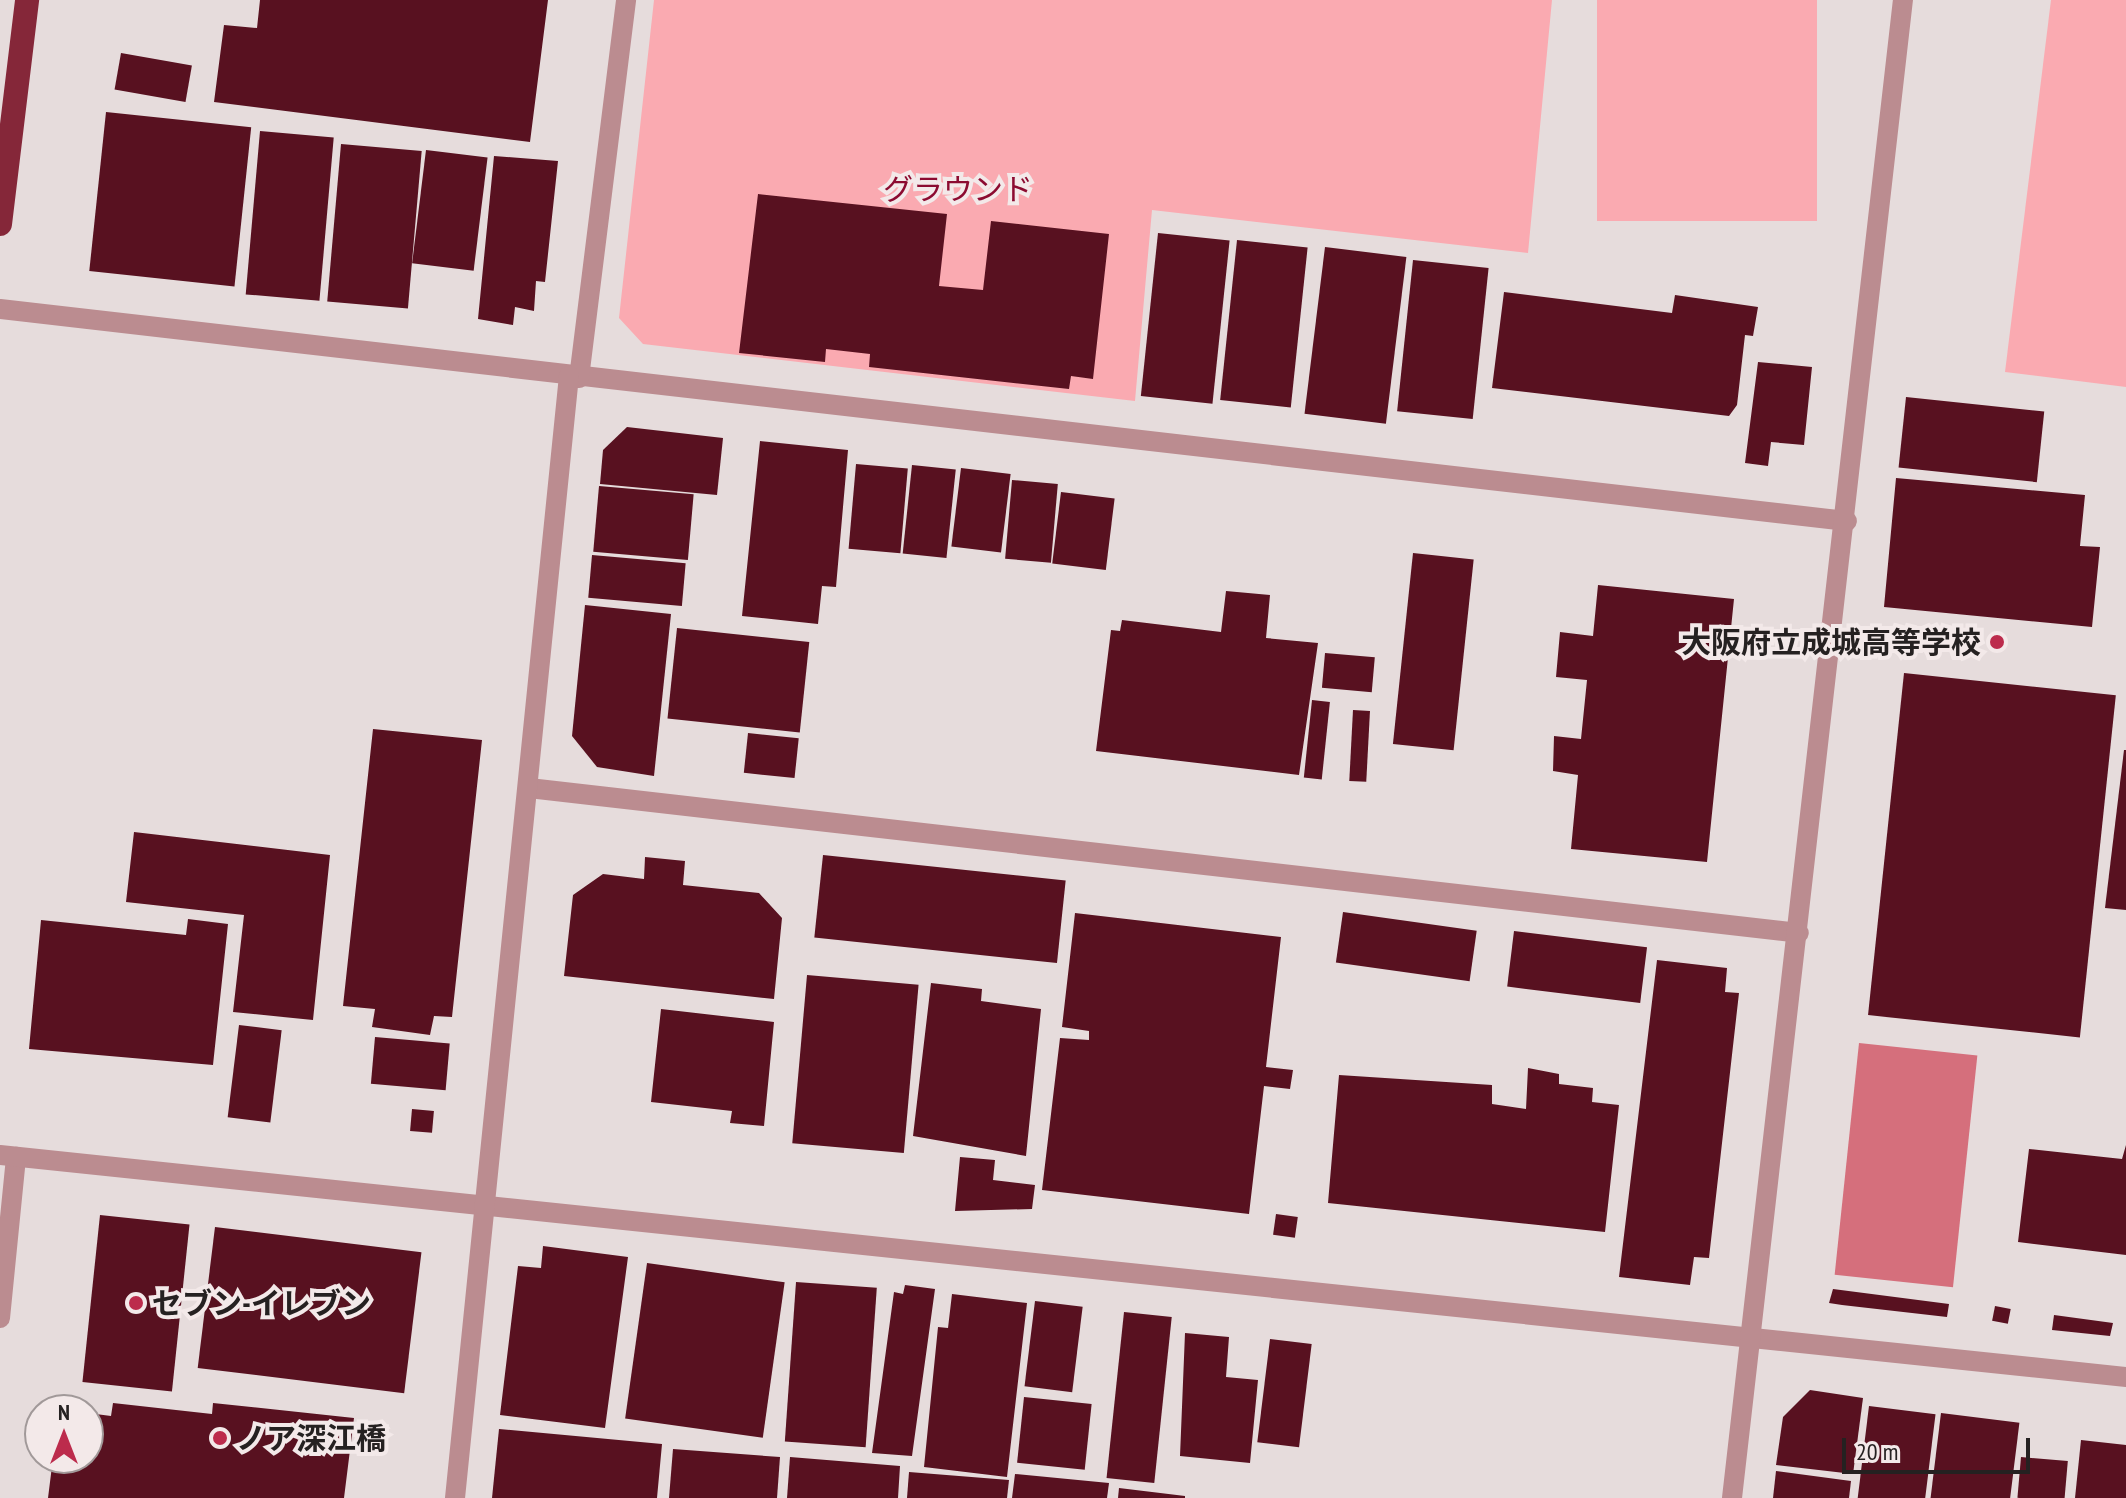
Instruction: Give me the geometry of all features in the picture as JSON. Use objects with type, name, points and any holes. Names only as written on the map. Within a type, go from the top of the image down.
[{"type":"highway","points":[[0,224],[27,0]]},
{"type":"street","points":[[455,1498],[482,1207],[574,377],[626,0]]},
{"type":"street","points":[[1732,1498],[1847,521],[1903,0]]},
{"type":"street","points":[[0,309],[1847,521]]},
{"type":"street","points":[[529,788],[1799,933]]},
{"type":"street","points":[[0,1318],[8,1156],[482,1207],[1752,1333],[2126,1377]]},
{"type":"green space","name":"グラウンド","points":[[654,0],[1552,0],[1528,253],[1152,210],[1135,401],[643,344],[619,318]]},
{"type":"green space","points":[[1597,0],[1817,0],[1817,221],[1597,221]]},
{"type":"green space","points":[[2051,0],[2126,0],[2126,387],[2005,372]]},
{"type":"shaded area","points":[[1859,1043],[1977,1055],[1953,1287],[1835,1275]]},
{"type":"building","points":[[260,0],[548,0],[530,142],[214,102],[224,25],[257,28]]},
{"type":"building","points":[[121,53],[192,66],[185,102],[115,89]]},
{"type":"building","points":[[106,112],[251,127],[234,286],[89,271]]},
{"type":"building","points":[[260,131],[334,137],[319,301],[246,294]]},
{"type":"building","points":[[341,144],[422,151],[408,308],[327,301]]},
{"type":"building","points":[[426,150],[488,158],[474,271],[412,263]]},
{"type":"building","points":[[494,156],[558,161],[545,282],[536,281],[534,311],[515,307],[513,325],[478,319]]},
{"type":"building","points":[[758,194],[947,214],[939,286],[983,290],[991,221],[1109,234],[1093,379],[1071,376],[1069,389],[869,367],[870,354],[826,349],[825,362],[739,353]]},
{"type":"building","points":[[1158,233],[1230,241],[1212,404],[1141,396]]},
{"type":"building","points":[[1237,240],[1308,247],[1291,408],[1220,400]]},
{"type":"building","points":[[1325,247],[1406,257],[1386,424],[1305,414]]},
{"type":"building","points":[[1413,260],[1489,268],[1473,419],[1397,411]]},
{"type":"building","points":[[1504,292],[1672,313],[1675,295],[1758,307],[1753,336],[1745,335],[1737,405],[1729,416],[1492,388]]},
{"type":"building","points":[[1758,362],[1812,367],[1804,445],[1771,442],[1768,466],[1745,463]]},
{"type":"building","points":[[1906,397],[2044,412],[2037,482],[1899,468]]},
{"type":"building","points":[[627,427],[723,438],[717,495],[600,484],[603,450]]},
{"type":"building","points":[[760,441],[848,450],[836,587],[822,586],[818,624],[742,616]]},
{"type":"building","points":[[856,464],[908,469],[900,553],[849,549]]},
{"type":"building","points":[[912,465],[956,470],[946,558],[903,554]]},
{"type":"building","points":[[961,468],[1011,474],[1001,553],[951,546]]},
{"type":"building","points":[[1896,478],[2085,495],[2080,546],[2100,547],[2092,627],[1884,607]]},
{"type":"building","points":[[1012,480],[1058,484],[1051,563],[1005,559]]},
{"type":"building","points":[[599,486],[694,494],[688,560],[593,552]]},
{"type":"building","points":[[1061,492],[1115,499],[1106,570],[1052,563]]},
{"type":"building","points":[[1413,553],[1474,559],[1454,750],[1393,744]]},
{"type":"building","points":[[592,555],[686,563],[682,606],[588,598]]},
{"type":"building","points":[[1598,585],[1734,599],[1707,862],[1571,849],[1578,775],[1553,771],[1554,736],[1581,739],[1587,680],[1556,677],[1560,632],[1593,636]]},
{"type":"building","points":[[1226,591],[1270,595],[1266,638],[1318,643],[1299,775],[1096,751],[1111,630],[1120,631],[1122,620],[1221,632]]},
{"type":"building","points":[[585,605],[671,614],[654,776],[597,767],[572,736]]},
{"type":"building","points":[[677,628],[809,642],[800,732],[667,719]]},
{"type":"building","points":[[1325,653],[1375,657],[1372,692],[1322,688]]},
{"type":"building","points":[[1904,673],[2116,695],[2080,1037],[1868,1015]]},
{"type":"building","points":[[1312,700],[1330,702],[1322,779],[1304,778]]},
{"type":"building","points":[[1353,710],[1370,711],[1366,782],[1349,781]]},
{"type":"building","points":[[373,729],[482,740],[452,1017],[434,1016],[430,1035],[372,1027],[375,1009],[343,1006]]},
{"type":"building","points":[[748,733],[799,738],[795,778],[744,773]]},
{"type":"building","points":[[2126,750],[2126,910],[2105,908]]},
{"type":"building","points":[[134,832],[330,855],[313,1020],[233,1012],[244,915],[126,902]]},
{"type":"building","points":[[823,855],[1066,881],[1057,963],[814,938]]},
{"type":"building","points":[[645,857],[685,861],[683,885],[759,893],[782,918],[774,999],[564,976],[573,895],[603,874],[644,879]]},
{"type":"building","points":[[1343,912],[1477,931],[1470,981],[1336,963]]},
{"type":"building","points":[[1075,913],[1281,937],[1266,1067],[1293,1070],[1290,1089],[1264,1086],[1249,1214],[1042,1190],[1060,1038],[1089,1040],[1089,1031],[1062,1027]]},
{"type":"building","points":[[188,919],[228,924],[213,1065],[29,1049],[41,920],[186,935]]},
{"type":"building","points":[[1514,931],[1647,947],[1640,1003],[1507,987]]},
{"type":"building","points":[[1657,960],[1727,968],[1725,992],[1739,993],[1709,1258],[1694,1257],[1690,1285],[1619,1277]]},
{"type":"building","points":[[807,975],[919,985],[904,1153],[792,1143]]},
{"type":"building","points":[[931,983],[982,989],[981,1001],[1041,1009],[1026,1156],[913,1136]]},
{"type":"building","points":[[661,1009],[774,1022],[764,1126],[730,1123],[732,1111],[651,1102]]},
{"type":"building","points":[[239,1025],[282,1030],[270,1123],[228,1117]]},
{"type":"building","points":[[375,1037],[450,1044],[446,1090],[371,1084]]},
{"type":"building","points":[[1528,1068],[1559,1074],[1559,1084],[1593,1088],[1592,1102],[1619,1105],[1605,1232],[1328,1203],[1339,1075],[1492,1085],[1492,1104],[1526,1109]]},
{"type":"building","points":[[412,1109],[434,1111],[432,1133],[410,1131]]},
{"type":"building","points":[[2126,1145],[2126,1255],[2018,1242],[2029,1149],[2122,1159]]},
{"type":"building","points":[[960,1157],[995,1160],[993,1180],[1035,1185],[1032,1209],[955,1211]]},
{"type":"building","points":[[1276,1214],[1298,1217],[1295,1238],[1273,1235]]},
{"type":"building","name":"セブン-イレブン","points":[[100,1215],[190,1224],[172,1391],[82,1382]]},
{"type":"building","points":[[215,1227],[421,1252],[404,1393],[198,1368]]},
{"type":"building","points":[[543,1246],[628,1257],[605,1428],[500,1415],[518,1266],[541,1268]]},
{"type":"building","points":[[647,1263],[785,1282],[763,1438],[625,1418]]},
{"type":"building","points":[[796,1282],[877,1288],[866,1447],[785,1442]]},
{"type":"building","points":[[905,1285],[935,1289],[912,1456],[872,1453],[894,1292],[903,1294]]},
{"type":"building","points":[[1833,1289],[1949,1304],[1947,1317],[1829,1303]]},
{"type":"building","points":[[952,1294],[1027,1303],[1007,1477],[924,1467],[938,1327],[948,1328]]},
{"type":"building","points":[[1035,1301],[1083,1307],[1072,1392],[1025,1386]]},
{"type":"building","points":[[1995,1306],[2011,1309],[2008,1324],[1992,1321]]},
{"type":"building","points":[[1124,1312],[1172,1317],[1154,1483],[1107,1478]]},
{"type":"building","points":[[2054,1315],[2113,1323],[2110,1336],[2052,1330]]},
{"type":"building","points":[[1185,1333],[1229,1337],[1226,1377],[1258,1380],[1250,1463],[1180,1456]]},
{"type":"building","points":[[1270,1339],[1312,1344],[1299,1447],[1257,1442]]},
{"type":"building","points":[[1810,1390],[1863,1398],[1853,1474],[1776,1465],[1783,1417]]},
{"type":"building","points":[[1024,1397],[1092,1404],[1085,1470],[1017,1463]]},
{"type":"building","name":"ノア深江橋","points":[[113,1403],[212,1414],[213,1403],[354,1418],[344,1498],[48,1498],[51,1474],[104,1474],[104,1415],[111,1416]]},
{"type":"building","points":[[1869,1406],[1936,1414],[1925,1498],[1858,1498]]},
{"type":"building","points":[[1941,1413],[2019,1423],[2010,1498],[1931,1498]]},
{"type":"building","points":[[499,1429],[662,1444],[657,1498],[492,1498]]},
{"type":"building","points":[[2081,1440],[2126,1445],[2126,1498],[2075,1498]]},
{"type":"building","points":[[673,1449],[780,1457],[777,1498],[669,1498]]},
{"type":"building","points":[[790,1457],[900,1466],[898,1498],[787,1498]]},
{"type":"building","points":[[2021,1457],[2068,1461],[2065,1498],[2017,1498]]},
{"type":"building","points":[[1776,1471],[1851,1481],[1849,1498],[1773,1498]]},
{"type":"building","points":[[909,1472],[1009,1480],[1007,1498],[907,1498]]},
{"type":"building","points":[[1015,1474],[1109,1483],[1107,1498],[1012,1498]]},
{"type":"building","points":[[1119,1488],[1185,1496],[1185,1498],[1118,1498]]},
{"type":"place","name":"大阪府立成城高等学校","points":[[1997,642]]},
{"type":"place","name":"セブン-イレブン","points":[[136,1303]]},
{"type":"place","name":"ノア深江橋","points":[[220,1438]]}]
